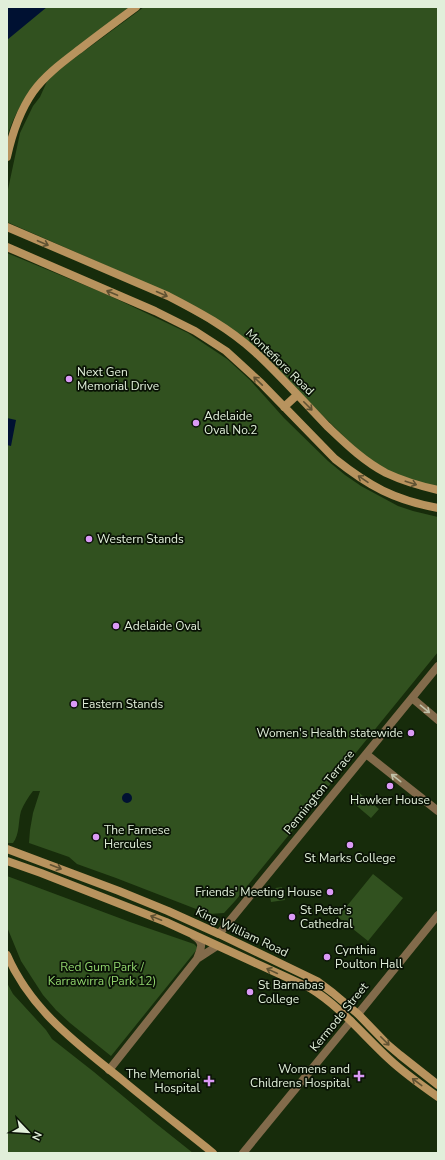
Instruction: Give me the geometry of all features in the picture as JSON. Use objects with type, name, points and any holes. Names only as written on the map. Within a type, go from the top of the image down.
[{"type":"main road","points":[[7,157],[18,119],[32,93],[44,79],[70,56],[136,7]]},
{"type":"main road","name":"Montefiore Road","points":[[7,227],[168,296],[198,312],[234,334],[255,352],[356,453],[386,473],[410,483],[438,490]]},
{"type":"main road","points":[[7,247],[155,311],[195,331],[226,351],[238,361],[335,459],[365,481],[392,495],[438,508]]},
{"type":"main road","points":[[284,407],[297,395]]},
{"type":"main road","name":"King William Road","points":[[7,849],[119,891],[219,934],[317,981],[358,1014],[387,1044],[438,1085]]},
{"type":"main road","name":"King William Road","points":[[7,861],[139,911],[310,988],[329,1001],[389,1059],[438,1097]]},
{"type":"main road","points":[[195,935],[210,938],[219,934]]},
{"type":"main road","points":[[7,955],[23,985],[36,1004],[56,1025],[109,1070],[213,1153]]},
{"type":"main road","name":"Kermode Street","points":[[351,1021],[358,1014]]},
{"type":"street","name":"Pennington Terrace","points":[[219,934],[438,666]]},
{"type":"street","points":[[412,698],[438,720]]},
{"type":"street","points":[[366,754],[438,811]]},
{"type":"street","name":"Kermode Street","points":[[358,1014],[438,914]]},
{"type":"street","points":[[195,935],[201,942],[197,959]]},
{"type":"street","points":[[109,1070],[197,959],[217,946]]},
{"type":"street","name":"Kermode Street","points":[[243,1153],[351,1021]]},
{"type":"green space","points":[[7,7],[129,7],[40,78],[20,106],[7,137]]},
{"type":"green space","points":[[144,7],[438,7],[438,488],[406,480],[369,461],[254,348],[112,268],[7,222],[7,194],[20,133],[33,106],[40,97],[49,77]]},
{"type":"green space","points":[[7,253],[106,294],[188,333],[227,359],[250,380],[284,418],[328,461],[345,475],[361,486],[398,506],[438,517],[438,652],[224,913],[209,914],[77,864],[69,857],[29,843],[33,813],[40,791],[33,791],[28,798],[21,811],[18,832],[15,839],[13,843],[7,843]]},
{"type":"green space","points":[[358,792],[379,809],[371,818],[351,801]]},
{"type":"green space","points":[[373,874],[403,898],[368,941],[338,917]]},
{"type":"green space","name":"Red Gum Park / Karrawirra (Park 12)","points":[[7,876],[194,944],[198,948],[111,1056],[56,1010],[43,995],[21,961],[7,927]]},
{"type":"green space","points":[[282,887],[285,900],[271,902],[269,889]]},
{"type":"green space","name":"Red Gum Park / Karrawirra (Park 12)","points":[[7,983],[13,994],[46,1030],[52,1039],[193,1153],[7,1153]]},
{"type":"water","points":[[7,7],[47,7],[7,40]]},
{"type":"water","points":[[7,418],[16,420],[11,446],[7,445]]},
{"type":"water","points":[[127,793],[132,798],[127,803],[122,798]]},
{"type":"place","name":"Next Gen Memorial Drive","points":[[69,379]]},
{"type":"place","name":"Adelaide Oval No.2","points":[[196,423]]},
{"type":"place","name":"Western Stands","points":[[89,539]]},
{"type":"place","name":"Adelaide Oval","points":[[116,626]]},
{"type":"place","name":"Eastern Stands","points":[[74,704]]},
{"type":"place","name":"Women's Health statewide","points":[[411,733]]},
{"type":"place","name":"Hawker House","points":[[390,786]]},
{"type":"place","name":"The Farnese Hercules","points":[[96,837]]},
{"type":"place","name":"St Marks College","points":[[350,845]]},
{"type":"place","name":"Friends' Meeting House","points":[[330,892]]},
{"type":"place","name":"St Peter’s Cathedral","points":[[292,917]]},
{"type":"place","name":"Cynthia Poulton Hall","points":[[327,957]]},
{"type":"place","name":"St Barnabas College","points":[[250,992]]},
{"type":"place","name":"Womens and Childrens Hospital","points":[[359,1076]]},
{"type":"place","name":"The Memorial Hospital","points":[[209,1081]]}]
